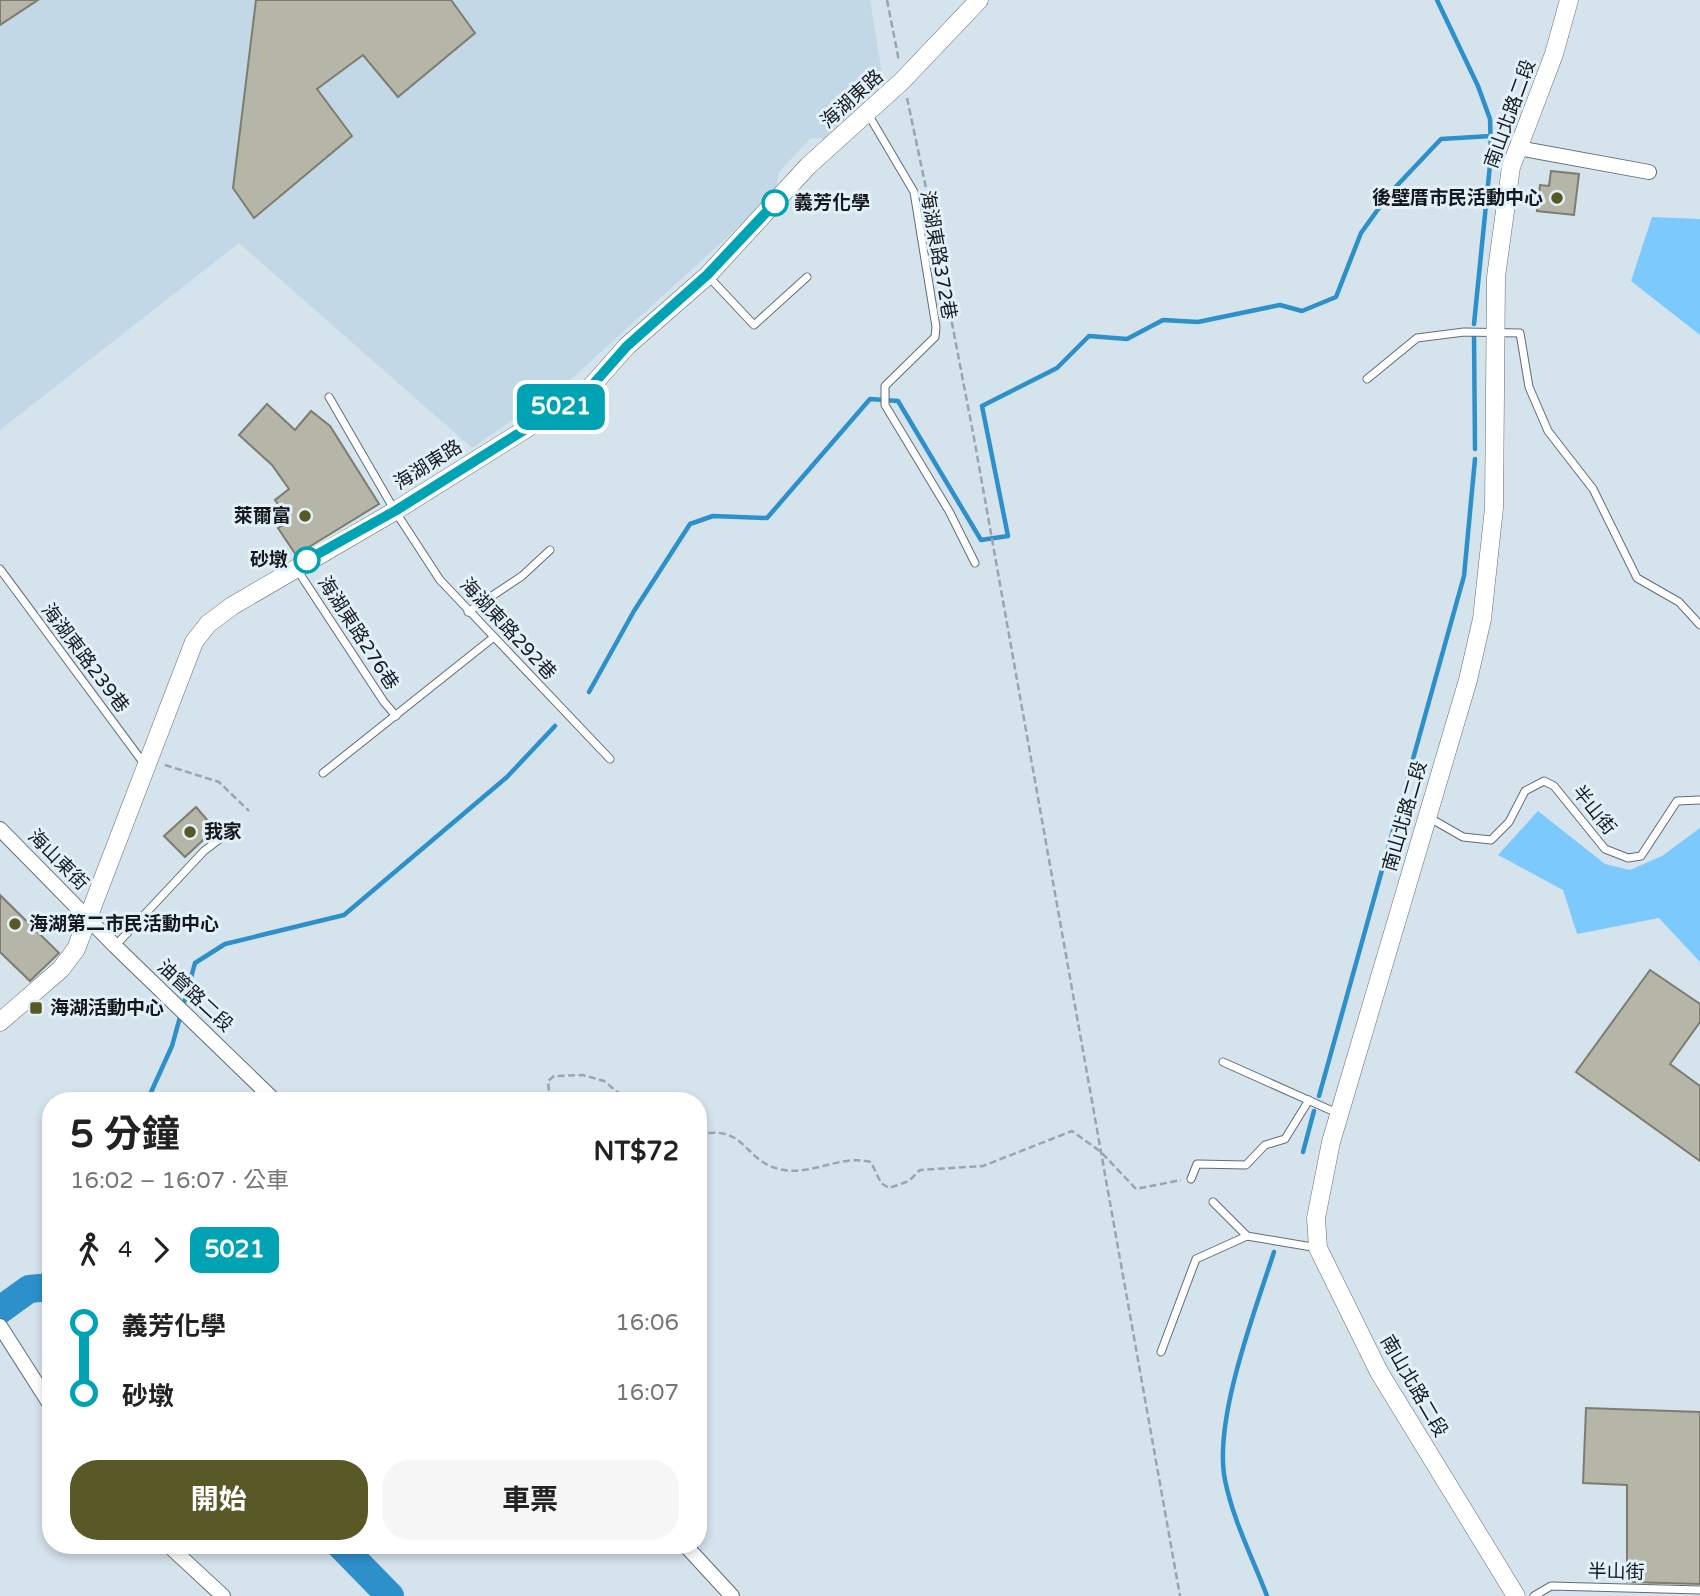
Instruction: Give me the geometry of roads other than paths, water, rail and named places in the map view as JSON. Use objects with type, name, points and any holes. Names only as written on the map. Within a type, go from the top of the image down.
[{"type":"street","name":"海湖東路","points":[[0,1022],[61,969],[76,949],[194,642],[208,624],[232,606],[395,511],[588,390],[627,346],[707,275],[808,166],[902,81],[979,0]]},
{"type":"street","name":"南山北路二段","points":[[1516,1596],[1379,1372],[1318,1248],[1316,1218],[1320,1186],[1340,1114],[1468,680],[1483,605],[1496,459],[1495,332],[1503,219],[1510,167],[1554,54],[1569,0]]},
{"type":"street","points":[[1518,148],[1649,172]]},
{"type":"street","name":"海山東街","points":[[0,829],[89,918]]},
{"type":"street","name":"油管路二段","points":[[89,918],[266,1092]]},
{"type":"street","points":[[4,1332],[42,1392]]},
{"type":"street","points":[[178,1554],[223,1596]]},
{"type":"street","points":[[693,1554],[732,1596]]},
{"type":"lane","name":"海湖東路372巷","points":[[868,114],[914,192],[936,327],[935,337],[886,386],[885,405],[949,511],[975,563]]},
{"type":"lane","points":[[707,275],[754,325],[807,277]]},
{"type":"lane","points":[[1367,379],[1417,338],[1464,332],[1520,333],[1529,387],[1548,431],[1593,489],[1637,578],[1679,602],[1700,625]]},
{"type":"lane","name":"海湖東路292巷","points":[[329,397],[395,511],[440,580],[610,759]]},
{"type":"lane","points":[[468,612],[522,576],[550,550]]},
{"type":"lane","name":"海湖東路276巷","points":[[296,567],[384,702],[396,716]]},
{"type":"lane","name":"海湖東路239巷","points":[[0,569],[147,762]]},
{"type":"lane","name":"海湖東路276巷","points":[[323,773],[495,637]]},
{"type":"lane","name":"半山街","points":[[1427,817],[1463,837],[1491,841],[1509,822],[1525,791],[1544,781],[1555,786],[1605,849],[1628,858],[1641,856],[1676,801],[1700,800]]},
{"type":"lane","points":[[115,946],[204,851],[233,829]]},
{"type":"lane","points":[[1223,1062],[1340,1114]]},
{"type":"lane","points":[[1191,1179],[1197,1164],[1246,1166],[1265,1145],[1285,1139],[1309,1100]]},
{"type":"lane","points":[[1213,1202],[1247,1236]]},
{"type":"lane","points":[[1161,1352],[1196,1259],[1247,1236],[1318,1248]]},
{"type":"lane","name":"半山街","points":[[1534,1596],[1551,1586],[1700,1590]]},
{"type":"waterway","points":[[1437,0],[1478,86],[1490,119],[1491,155],[1474,324]]},
{"type":"waterway","points":[[589,692],[634,611],[690,524],[713,516],[767,518],[870,399],[898,401],[981,540],[1008,536],[982,406],[1057,368],[1089,336],[1127,339],[1163,320],[1198,322],[1280,305],[1302,311],[1336,297],[1361,233],[1389,194],[1441,139],[1491,136]]},
{"type":"waterway","points":[[1474,334],[1475,449]]},
{"type":"waterway","points":[[1319,1096],[1464,576],[1475,459]]},
{"type":"waterway","points":[[151,1092],[172,1046],[195,963],[225,944],[344,915],[507,777],[555,726]]},
{"type":"waterway","points":[[1303,1152],[1314,1111]]},
{"type":"waterway","points":[[1267,1596],[1233,1510],[1225,1480],[1223,1455],[1230,1397],[1274,1252]]},
{"type":"waterway","points":[[0,1310],[29,1289],[42,1288]]},
{"type":"waterway","points":[[349,1554],[390,1596]]},
{"type":"place","name":"後壁厝市民活動中心","points":[[1557,198]]},
{"type":"place","name":"義芳化學","points":[[775,203]]},
{"type":"place","name":"萊爾富","points":[[305,516]]},
{"type":"place","name":"砂墩","points":[[307,560]]},
{"type":"place","name":"我家","points":[[190,832]]},
{"type":"place","name":"海湖第二市民活動中心","points":[[15,924]]},
{"type":"place","name":"海湖活動中心","points":[[36,1008]]}]
